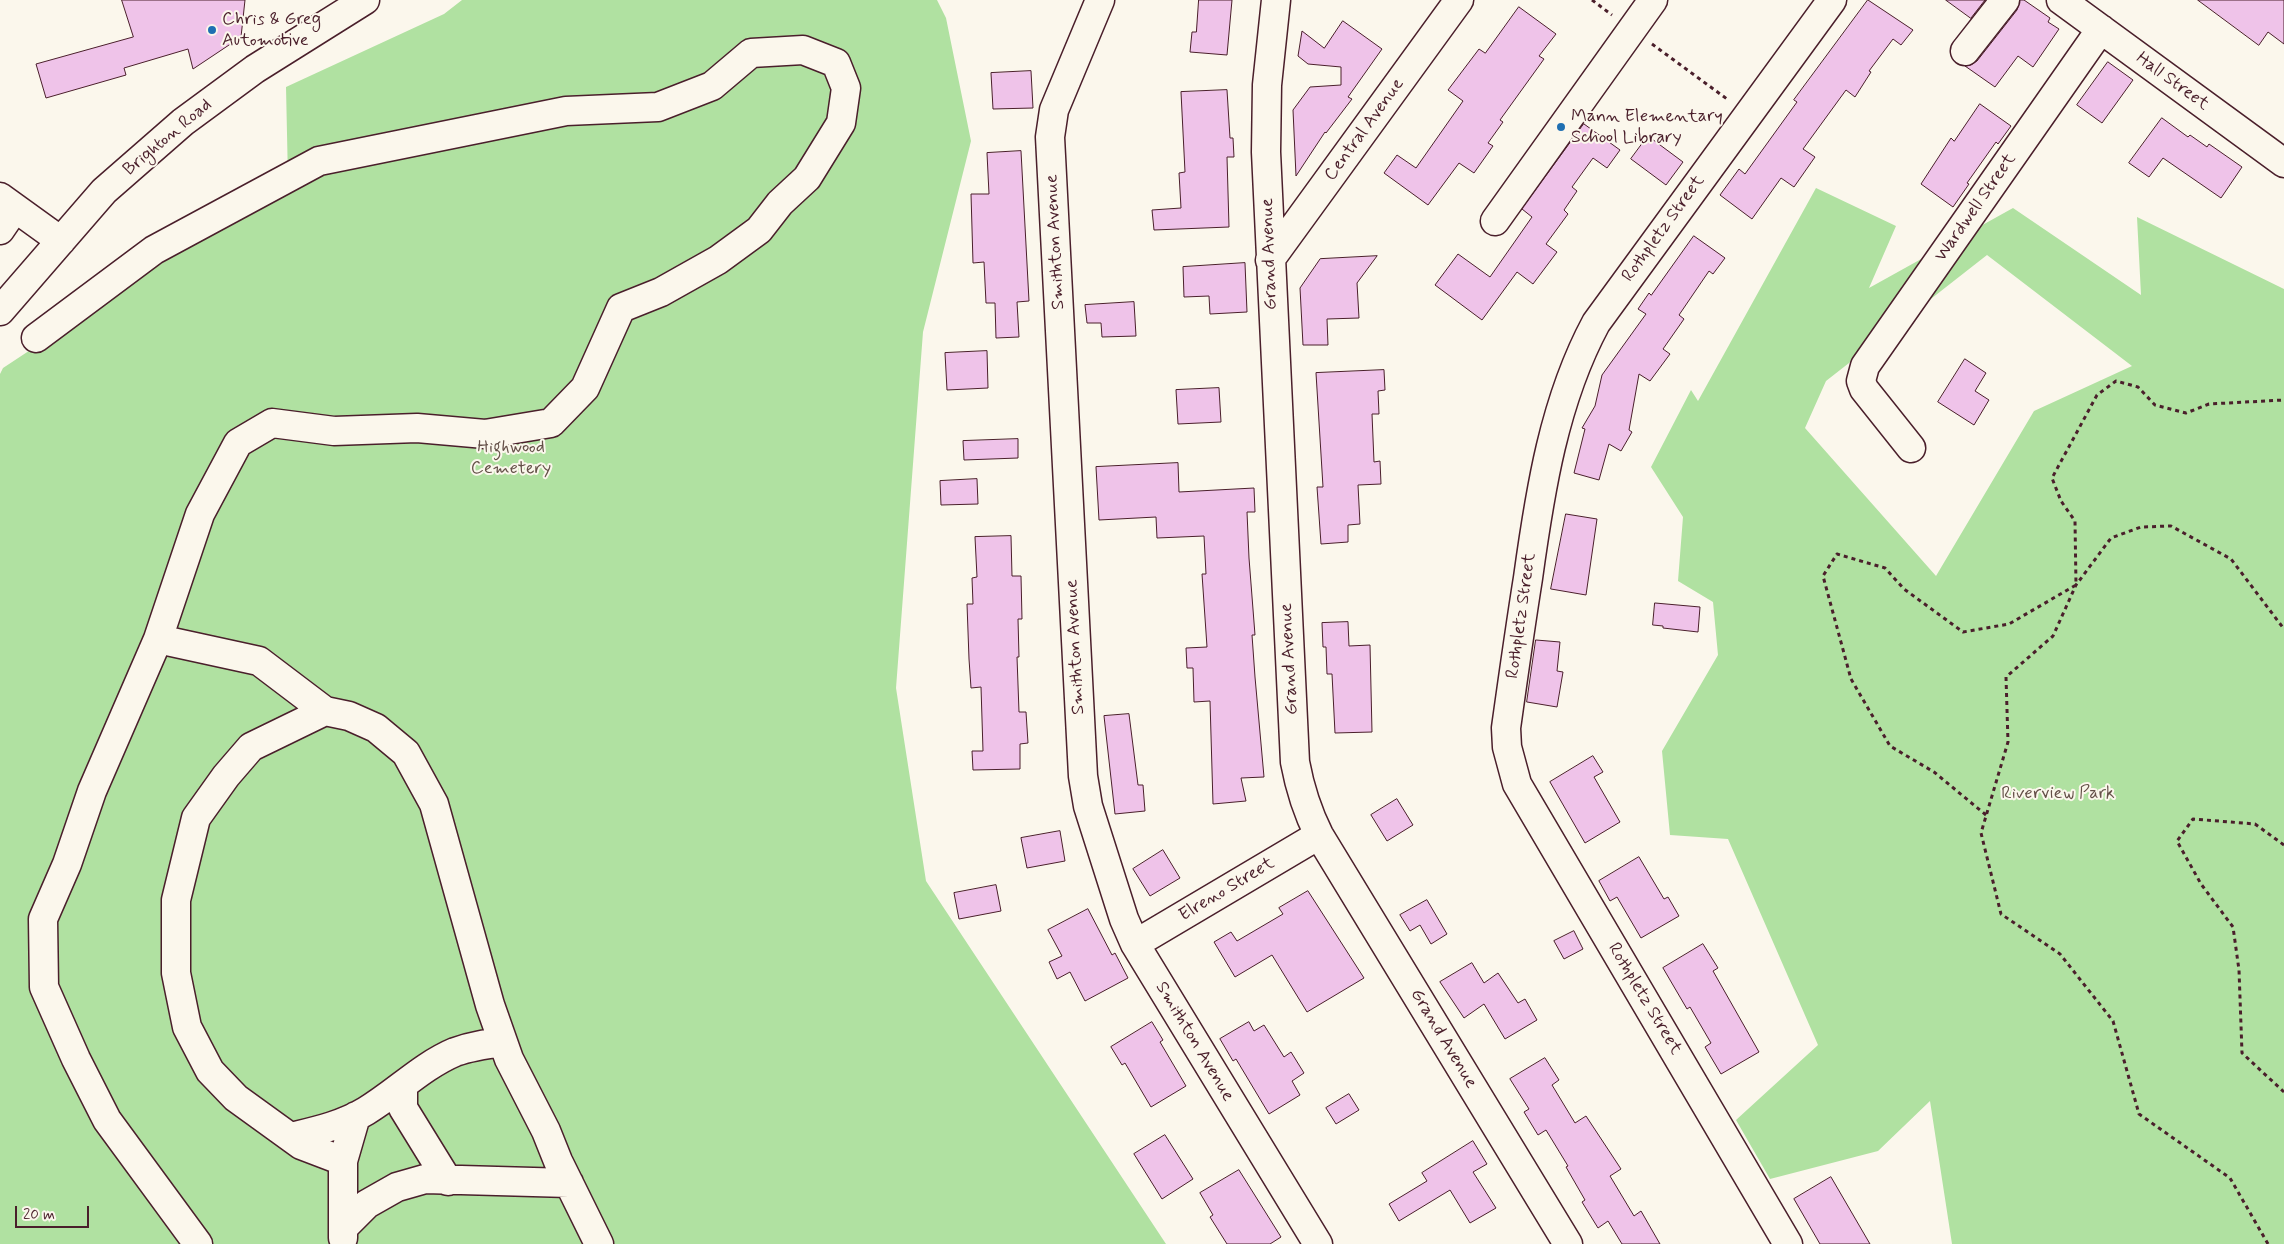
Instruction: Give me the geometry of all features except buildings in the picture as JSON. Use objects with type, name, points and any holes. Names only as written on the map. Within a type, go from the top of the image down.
[{"type":"street","name":"Brighton Road","points":[[0,311],[104,191],[183,122],[255,69],[365,0]]},
{"type":"street","name":"Smithton Avenue","points":[[1100,0],[1054,110],[1050,137],[1083,776],[1088,806],[1124,919],[1135,944],[1318,1244]]},
{"type":"street","name":"Grand Avenue","points":[[1276,0],[1267,85],[1266,152],[1295,762],[1304,803],[1318,836],[1568,1244]]},
{"type":"street","name":"Central Avenue","points":[[1270,260],[1459,0]]},
{"type":"street","points":[[1495,221],[1653,0]]},
{"type":"street","name":"Rothpletz Street","points":[[1788,1244],[1517,784],[1507,747],[1506,728],[1543,477],[1572,375],[1582,348],[1596,323],[1832,0]]},
{"type":"street","points":[[1965,51],[2005,0]]},
{"type":"street","name":"Hall Street","points":[[2061,0],[2284,163]]},
{"type":"street","name":"Wardwell Street","points":[[1911,448],[1864,389],[1860,381],[1865,366],[2101,29]]},
{"type":"street","points":[[36,338],[154,250],[319,161],[566,111],[658,107],[712,86],[751,53],[803,50],[836,63],[846,88],[841,123],[808,178],[780,202],[759,230],[718,260],[661,292],[621,308],[585,388],[551,423],[485,434],[417,428],[334,430],[272,423],[238,443],[200,514],[158,639],[92,791],[67,864],[43,920],[44,987],[76,1059],[108,1120],[198,1244]]},
{"type":"street","points":[[0,230],[8,202],[61,241]]},
{"type":"street","points":[[158,639],[259,661],[325,711],[349,716],[376,728],[406,753],[434,804],[490,1005],[509,1059],[546,1131],[599,1244]]},
{"type":"street","points":[[325,711],[251,747],[226,776],[196,818],[176,900],[176,973],[187,1027],[210,1071],[236,1098],[296,1141],[343,1162]]},
{"type":"street","name":"Elreno Street","points":[[1135,944],[1318,836]]},
{"type":"street","points":[[296,1141],[366,1111],[432,1064],[454,1052],[475,1046],[503,1042]]},
{"type":"street","points":[[402,1085],[403,1108],[448,1181]]},
{"type":"street","points":[[347,1229],[343,1162],[356,1116]]},
{"type":"street","points":[[347,1229],[367,1204],[397,1188],[425,1179],[569,1183]]},
{"type":"path","points":[[1631,30],[1748,114]]},
{"type":"path","points":[[2076,585],[2075,521],[2061,501],[2052,478],[2097,395],[2116,381],[2138,387],[2155,405],[2186,413],[2209,404],[2284,400]]},
{"type":"path","points":[[2268,1244],[2230,1178],[2139,1114],[2113,1021],[2060,954],[2001,914],[1981,833],[2008,742],[2006,677],[2053,636],[2076,585],[2112,538],[2141,527],[2171,526],[2231,559],[2284,629]]},
{"type":"path","points":[[1986,815],[1934,772],[1890,746],[1851,678],[1822,576],[1837,554],[1885,568],[1904,589],[1963,632],[2009,624],[2076,585]]},
{"type":"path","points":[[2284,845],[2254,824],[2193,819],[2177,841],[2201,884],[2233,926],[2239,970],[2242,1053],[2284,1092]]},
{"type":"green space","name":"Highwood Cemetery","points":[[462,0],[937,0],[946,18],[971,141],[923,332],[896,688],[926,881],[1166,1244],[0,1244],[0,374],[3,368],[288,180],[286,87],[444,14]]},
{"type":"green space","name":"Riverview Park","points":[[1816,188],[1896,226],[1869,288],[2013,208],[2141,295],[2137,217],[2284,289],[2284,1244],[1952,1244],[1930,1101],[1878,1151],[1770,1179],[1736,1120],[1818,1045],[1728,839],[1670,835],[1662,751],[1718,655],[1713,602],[1678,581],[1683,517],[1651,467],[1691,390],[1698,401]],"holes":[[[1987,255],[2132,366],[2034,411],[1936,576],[1805,428],[1826,381]]]},
{"type":"place","name":"Chris & Greg Automotive","points":[[212,30]]},
{"type":"place","name":"Mann Elementary School Library","points":[[1561,127]]}]
